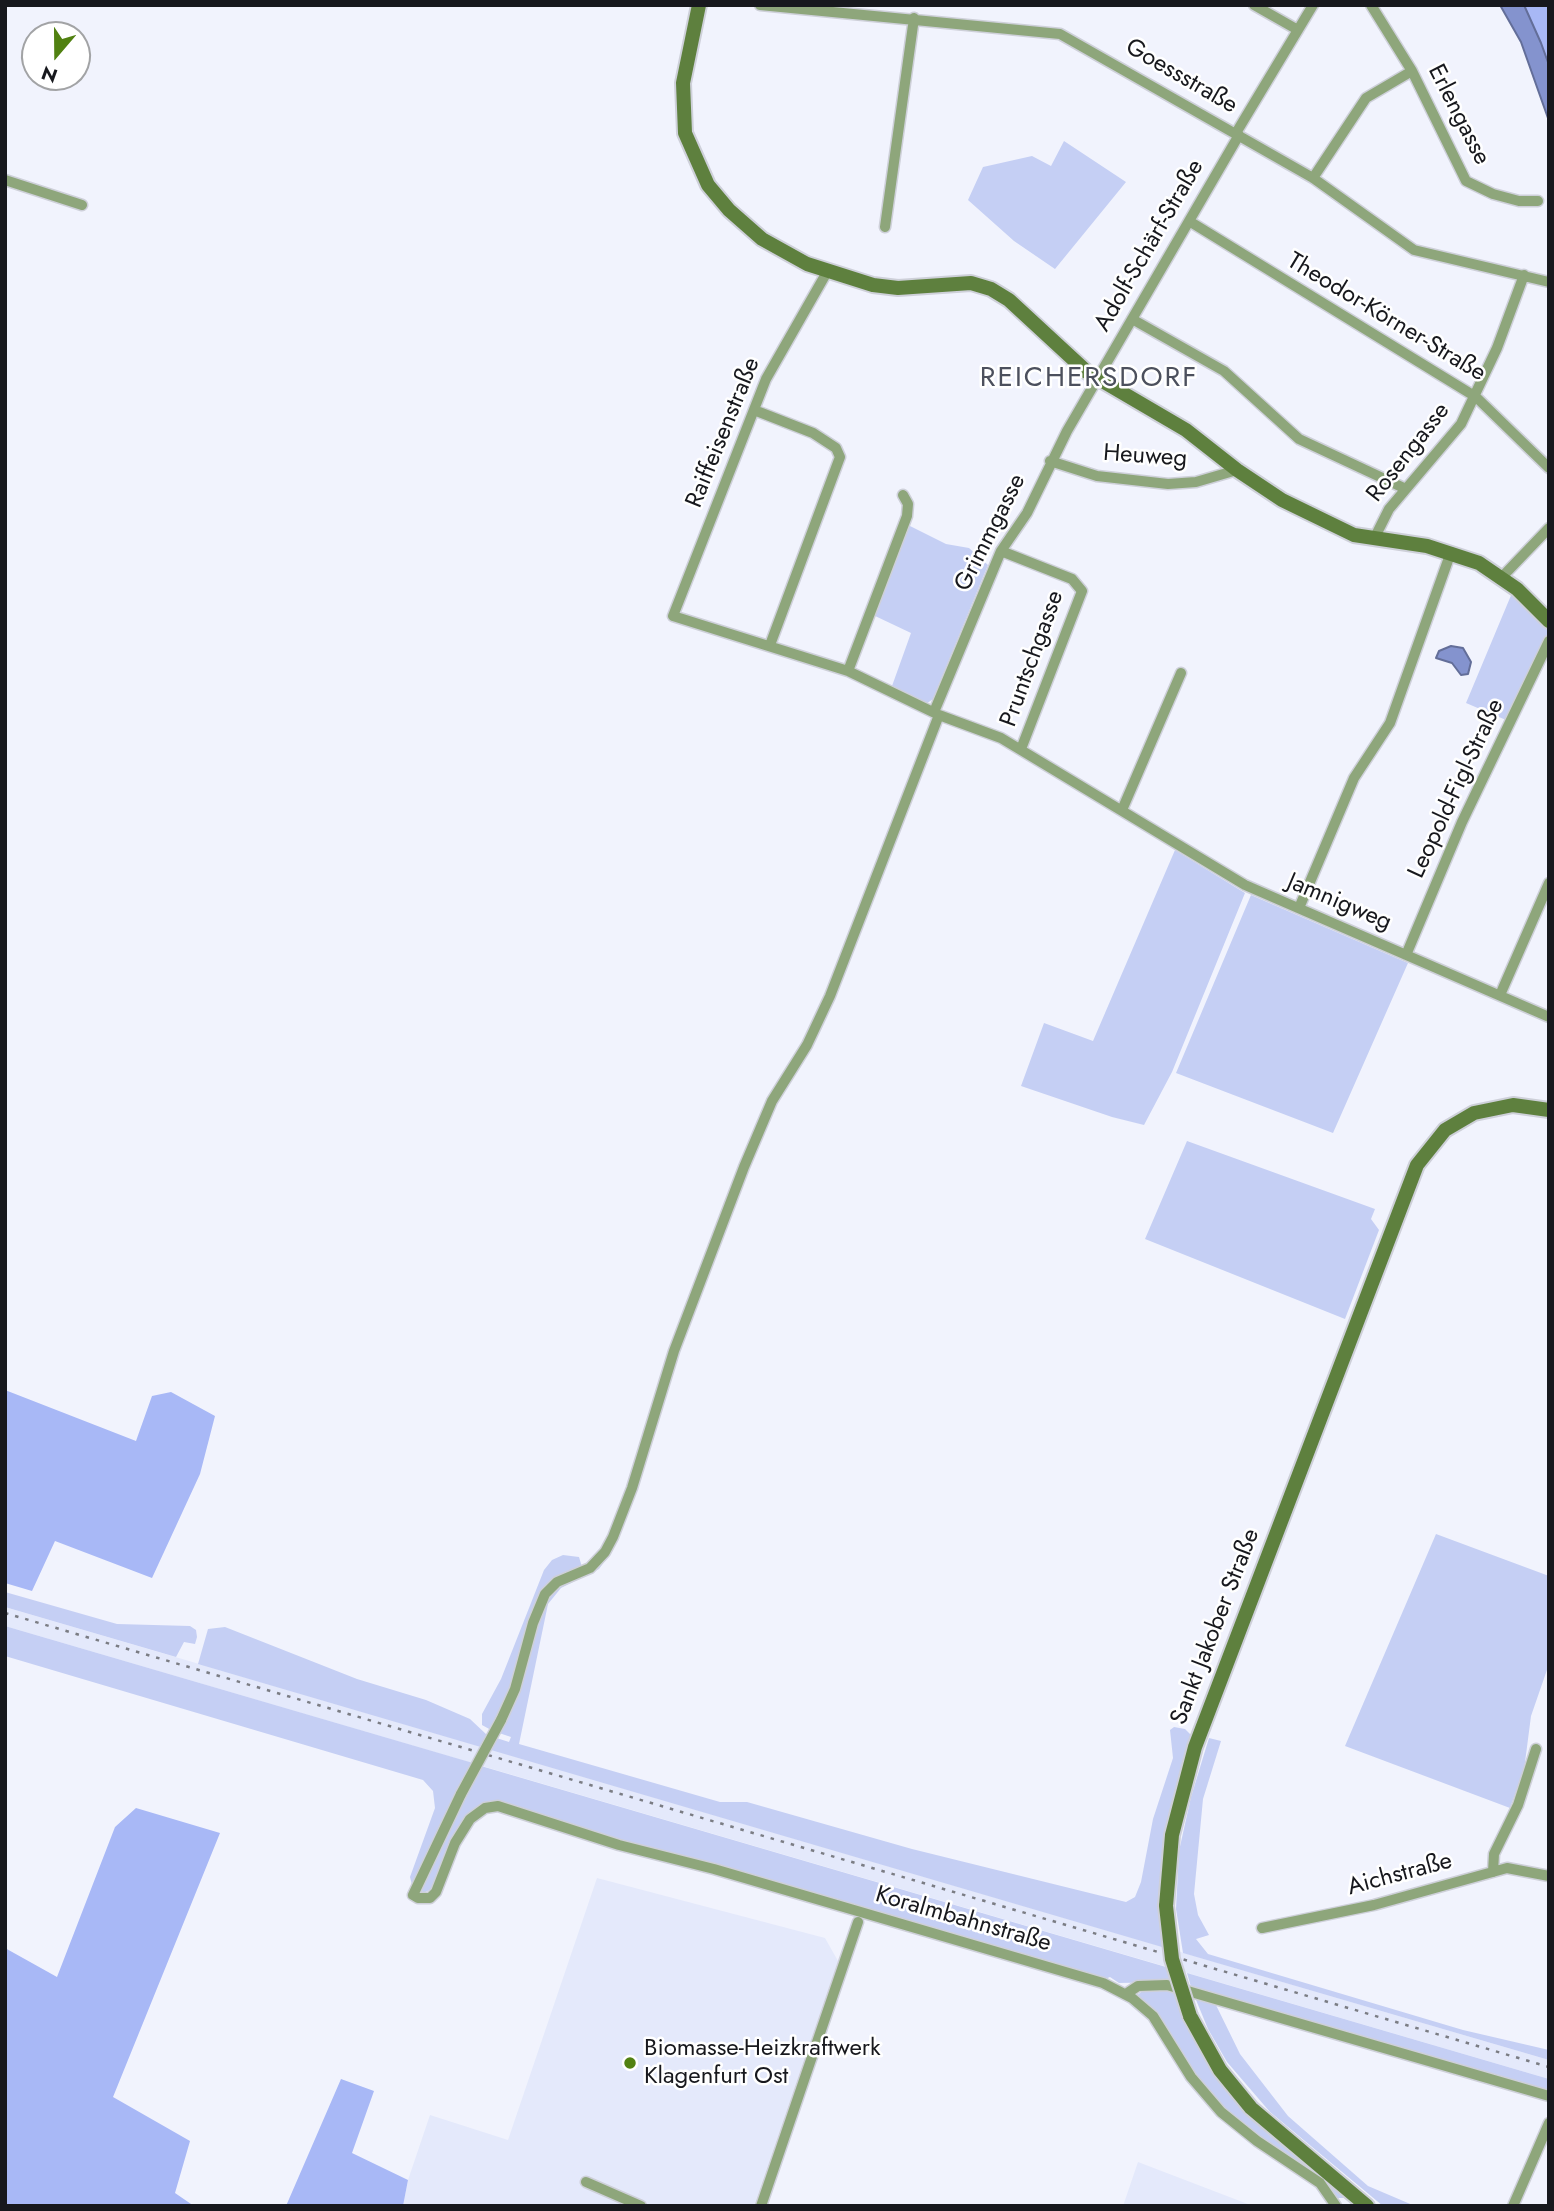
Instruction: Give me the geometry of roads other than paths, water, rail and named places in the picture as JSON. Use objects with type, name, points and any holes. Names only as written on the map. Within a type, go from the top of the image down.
[{"type":"main road","points":[[699,5],[681,101],[685,133],[700,172],[723,204],[762,239],[827,272],[888,288],[971,283],[990,289],[1009,300],[1098,379],[1186,430],[1237,470],[1313,517],[1338,529],[1374,540],[1451,552],[1502,577],[1549,621]]},
{"type":"main road","name":"Sankt Jakober Straße","points":[[1360,2204],[1241,2098],[1212,2059],[1190,2015],[1172,1959],[1166,1906],[1174,1823],[1201,1731],[1417,1165],[1445,1130],[1474,1113],[1513,1105],[1549,1110]]},
{"type":"street","name":"Goessstraße","points":[[760,5],[1060,34],[1313,178],[1414,250],[1549,282]]},
{"type":"street","points":[[1254,5],[1298,30]]},
{"type":"street","name":"Adolf-Schärf-Straße","points":[[1098,379],[1313,5]]},
{"type":"street","name":"Erlengasse","points":[[1371,5],[1412,71],[1466,181],[1493,194],[1519,201],[1538,201]]},
{"type":"street","points":[[885,227],[914,18]]},
{"type":"street","points":[[1313,178],[1366,98],[1412,71]]},
{"type":"street","points":[[5,180],[82,205]]},
{"type":"street","name":"Theodor-Körner-Straße","points":[[1189,220],[1476,397],[1549,468]]},
{"type":"street","name":"Raiffeisenstraße","points":[[673,616],[772,368],[827,272]]},
{"type":"street","name":"Rosengasse","points":[[1374,540],[1383,518],[1453,436],[1476,397],[1524,275]]},
{"type":"street","points":[[1132,319],[1223,371],[1299,439],[1406,489]]},
{"type":"street","name":"Grimmgasse","points":[[413,1895],[461,1794],[512,1698],[533,1623],[545,1594],[557,1582],[590,1568],[605,1552],[613,1537],[636,1476],[674,1351],[744,1167],[772,1101],[807,1045],[826,1005],[936,713],[1001,551],[1027,513],[1051,461],[1098,379]]},
{"type":"street","points":[[754,410],[813,433],[836,449],[840,457],[769,645]]},
{"type":"street","name":"Heuweg","points":[[1051,461],[1097,476],[1168,484],[1196,482],[1237,470]]},
{"type":"street","points":[[848,671],[907,516],[908,504],[903,495]]},
{"type":"street","points":[[1502,577],[1549,528]]},
{"type":"street","name":"Pruntschgasse","points":[[1001,551],[1072,579],[1082,591],[1021,749]]},
{"type":"street","points":[[1299,908],[1354,778],[1390,723],[1451,552]]},
{"type":"street","name":"Jamnigweg","points":[[673,616],[848,671],[936,713],[1001,738],[1245,886],[1549,1017]]},
{"type":"street","name":"Leopold-Figl-Straße","points":[[1406,955],[1462,822],[1549,641]]},
{"type":"street","points":[[1122,810],[1181,673]]},
{"type":"street","points":[[1500,995],[1549,883]]},
{"type":"street","points":[[1493,1872],[1494,1854],[1518,1805],[1536,1749]]},
{"type":"street","name":"Koralmbahnstraße","points":[[413,1895],[425,1900],[436,1892],[455,1843],[470,1819],[485,1808],[505,1807],[619,1845],[1047,1966],[1103,1983],[1126,1994]]},
{"type":"street","name":"Aichstraße","points":[[1262,1928],[1374,1905],[1507,1868],[1549,1876]]},
{"type":"street","points":[[761,2206],[858,1922]]},
{"type":"street","points":[[1336,2206],[1320,2183],[1249,2136],[1212,2104],[1191,2077],[1158,2023],[1126,1994],[1134,1988],[1150,1984],[1177,1988],[1549,2096]]},
{"type":"street","points":[[1513,2206],[1549,2123]]},
{"type":"street","points":[[586,2182],[641,2206]]},
{"type":"railway","points":[[5,1613],[1549,2067]]},
{"type":"place","name":"Biomasse-Heizkraftwerk Klagenfurt Ost","points":[[630,2063]]},
{"type":"district","name":"REICHERSDORF","points":[[1089,379]]}]
